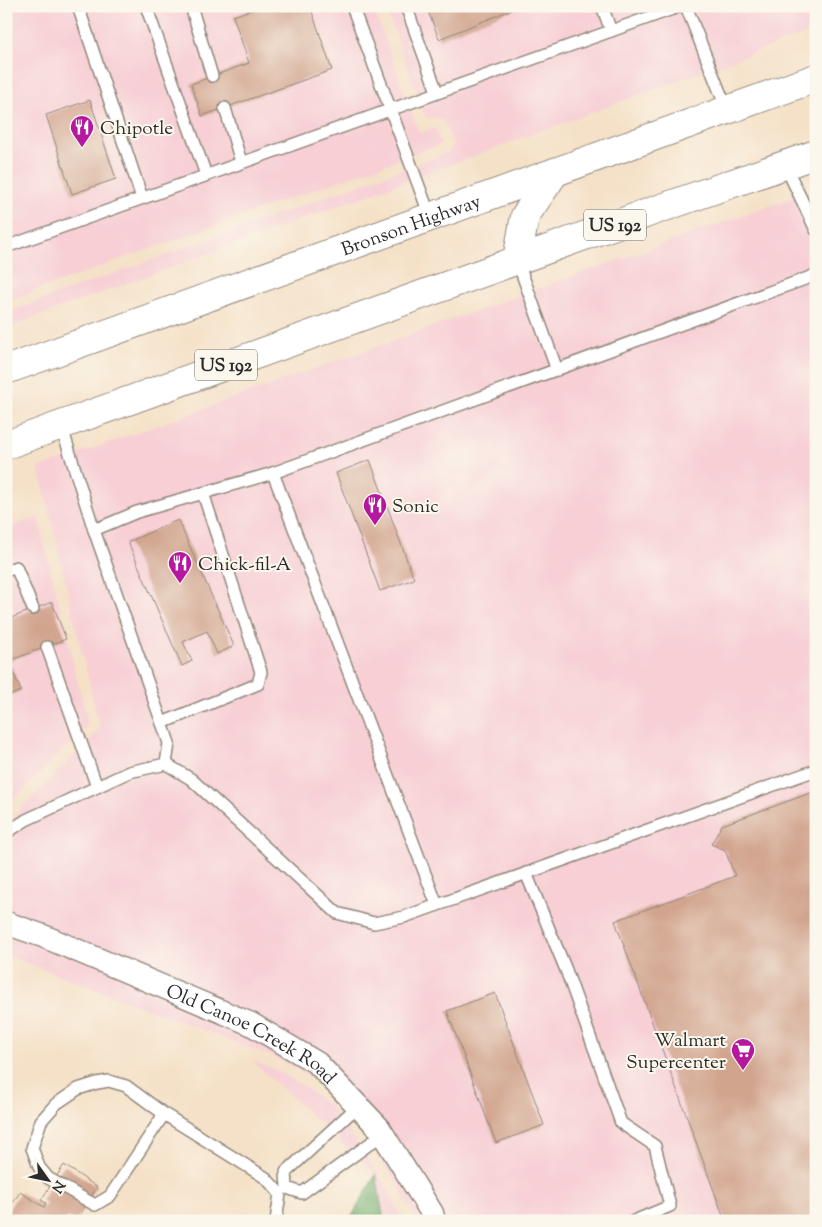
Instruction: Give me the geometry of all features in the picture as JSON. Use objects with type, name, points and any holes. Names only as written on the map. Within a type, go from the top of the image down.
[{"type":"highway","name":"Bronson Highway","points":[[6,370],[816,78]]},
{"type":"highway","name":"US 192","points":[[6,445],[816,154]]},
{"type":"highway","points":[[517,260],[525,216],[554,172]]},
{"type":"street","name":"Old Canoe Creek Road","points":[[6,923],[43,936],[251,1024],[318,1063],[383,1134],[432,1213],[434,1221]]},
{"type":"lane","points":[[78,6],[142,198]]},
{"type":"lane","points":[[146,6],[206,175]]},
{"type":"lane","points":[[191,6],[212,76]]},
{"type":"lane","points":[[352,6],[430,216]]},
{"type":"lane","points":[[406,6],[438,92]]},
{"type":"lane","points":[[602,6],[611,31]]},
{"type":"lane","points":[[6,247],[680,6]]},
{"type":"lane","points":[[686,6],[727,110]]},
{"type":"lane","points":[[225,108],[241,162]]},
{"type":"lane","points":[[785,165],[816,230]]},
{"type":"lane","points":[[517,260],[557,370]]},
{"type":"lane","points":[[94,530],[137,512],[273,473],[816,276]]},
{"type":"lane","points":[[60,425],[94,530],[169,743],[166,764]]},
{"type":"lane","points":[[273,473],[437,905]]},
{"type":"lane","points":[[162,723],[258,684],[261,672],[203,493]]},
{"type":"lane","points":[[6,571],[16,568],[33,609]]},
{"type":"lane","points":[[47,647],[97,787]]},
{"type":"lane","points":[[9,828],[129,772],[166,764],[191,779],[337,913],[374,923],[404,917],[816,770]]},
{"type":"lane","points":[[526,873],[566,970],[621,1123],[655,1146],[670,1206],[634,1221]]},
{"type":"lane","points":[[164,1114],[110,1196],[95,1205],[48,1178],[39,1167],[32,1148],[41,1121],[56,1104],[78,1090],[109,1081],[126,1086],[164,1114],[266,1178],[283,1191],[302,1193],[383,1134]]},
{"type":"lane","points":[[276,1221],[286,1172],[358,1106]]},
{"type":"shaded area","points":[[6,6],[373,6],[419,133],[435,128],[441,144],[6,301]]},
{"type":"shaded area","points":[[385,6],[816,6],[816,30],[6,328],[6,313],[449,152],[453,144],[444,122],[437,117],[426,118]]},
{"type":"shaded area","points":[[816,189],[816,1221],[416,1221],[395,1180],[353,1119],[336,1098],[312,1079],[281,1060],[6,955],[6,824],[100,729],[39,468]]},
{"type":"shaded area","points":[[38,517],[88,725],[6,807],[6,528]]},
{"type":"shaded area","points":[[252,1061],[276,1070],[306,1088],[328,1105],[344,1124],[385,1184],[403,1221],[384,1221],[376,1174]]},
{"type":"green space","points":[[376,1174],[384,1221],[349,1221]]},
{"type":"building","points":[[262,6],[310,6],[332,70],[202,116],[191,84],[249,63],[233,16]]},
{"type":"building","points":[[426,6],[509,6],[511,10],[439,39]]},
{"type":"building","points":[[90,100],[116,179],[72,194],[46,115]]},
{"type":"building","name":"Sonic","points":[[370,460],[414,579],[380,591],[336,473]]},
{"type":"building","points":[[178,520],[234,646],[217,654],[207,631],[183,642],[192,661],[182,666],[128,542]]},
{"type":"building","points":[[52,602],[66,639],[9,661],[21,691],[6,697],[6,620]]},
{"type":"building","name":"Walmart Supercenter","points":[[816,791],[816,1221],[725,1221],[615,921],[735,876],[725,850],[711,844],[722,825]]},
{"type":"building","points":[[495,993],[544,1125],[496,1143],[447,1011]]},
{"type":"building","points":[[64,1165],[97,1187],[76,1221],[67,1217],[65,1221],[6,1221],[6,1213],[20,1192],[44,1207],[46,1203],[41,1200]]},
{"type":"place","name":"Chipotle","points":[[82,148]]},
{"type":"place","name":"Sonic","points":[[375,526]]},
{"type":"place","name":"Chick-fil-A","points":[[180,584]]},
{"type":"place","name":"Walmart Supercenter","points":[[743,1071]]}]
